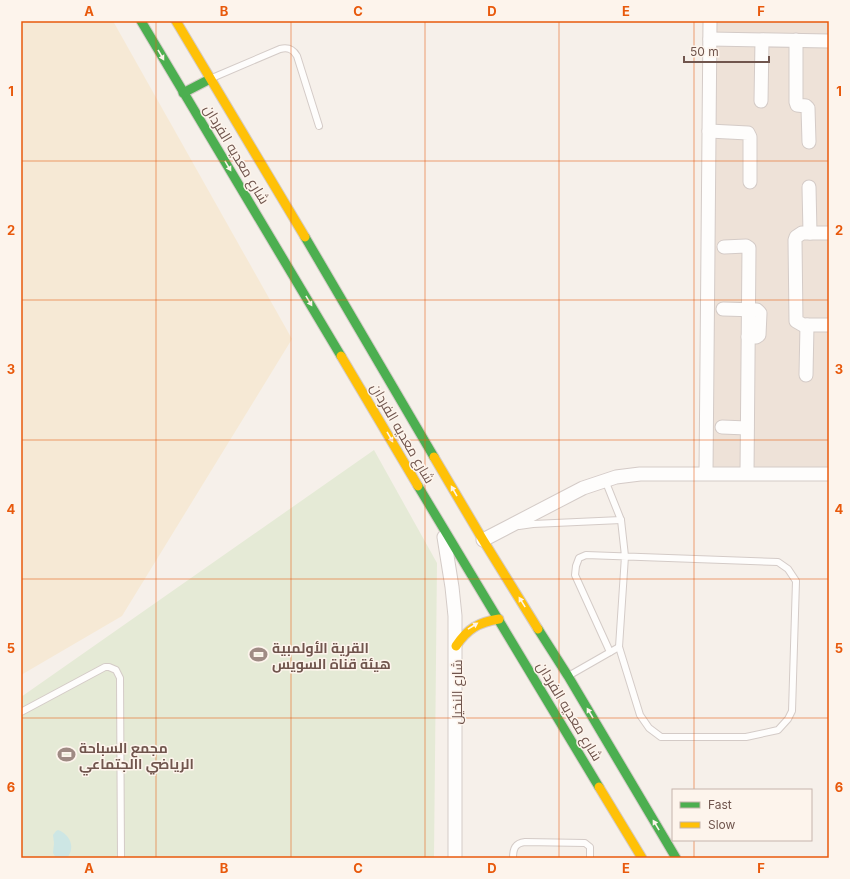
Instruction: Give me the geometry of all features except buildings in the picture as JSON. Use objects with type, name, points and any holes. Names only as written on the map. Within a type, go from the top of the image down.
[{"type":"street","name":"شارع معديه الفردان","points":[[141,21],[183,93],[303,284],[385,422],[442,528],[544,688],[642,858]]},
{"type":"street","name":"شارع معديه الفردان","points":[[176,21],[322,273],[565,678],[676,858]]},
{"type":"street","points":[[706,473],[710,21]]},
{"type":"street","points":[[710,38],[829,41]]},
{"type":"street","points":[[761,101],[762,40]]},
{"type":"street","points":[[796,40],[796,102],[797,105],[806,106],[808,108],[809,142]]},
{"type":"street","points":[[183,93],[210,79]]},
{"type":"street","points":[[709,131],[748,133],[750,137],[750,182]]},
{"type":"street","points":[[809,187],[810,233]]},
{"type":"street","points":[[829,233],[799,234],[795,240],[795,317],[799,324],[829,325]]},
{"type":"street","points":[[724,246],[746,246],[749,248],[747,473]]},
{"type":"street","points":[[723,309],[749,310]]},
{"type":"street","points":[[806,375],[807,325]]},
{"type":"street","points":[[722,428],[747,428]]},
{"type":"street","points":[[483,540],[572,494],[605,480],[640,474],[829,474]]},
{"type":"street","name":"شارع النخيل","points":[[442,528],[452,587],[456,646],[455,858]]},
{"type":"street","points":[[456,646],[461,637],[473,626],[488,620],[499,619]]},
{"type":"lane","points":[[210,79],[285,47],[290,48],[297,56],[319,126]]},
{"type":"lane","points":[[605,480],[621,520],[625,556],[619,647],[640,715],[649,728],[661,737],[746,737],[778,730],[792,712],[796,581],[788,569],[778,562],[625,556],[586,555],[579,558],[575,575],[610,652]]},
{"type":"lane","points":[[503,529],[533,524],[621,520]]},
{"type":"lane","points":[[565,678],[619,647]]},
{"type":"lane","points":[[21,712],[105,667],[116,670],[120,678],[121,858]]},
{"type":"lane","points":[[513,858],[515,846],[518,843],[525,842],[585,843],[590,847],[590,858]]},
{"type":"shaded area","points":[[705,21],[829,21],[829,480],[701,480]]},
{"type":"green space","name":"القرية الأولمبية هيئة قناة السويس","points":[[374,450],[437,563],[434,858],[21,858],[21,697]]},
{"type":"sand","points":[[21,21],[113,21],[292,339],[122,616],[21,675]]},
{"type":"water","points":[[58,830],[66,835],[70,842],[71,850],[67,858],[56,858],[53,853],[53,835]]},
{"type":"traffic: fast","points":[[141,21],[341,356]]},
{"type":"traffic: fast","points":[[183,93],[210,79]]},
{"type":"traffic: fast","points":[[305,237],[434,457]]},
{"type":"traffic: fast","points":[[418,486],[599,787]]},
{"type":"traffic: fast","points":[[538,629],[568,676],[676,858]]},
{"type":"traffic: slow","points":[[176,21],[305,237]]},
{"type":"traffic: slow","points":[[341,356],[418,486]]},
{"type":"traffic: slow","points":[[434,457],[538,629]]},
{"type":"traffic: slow","points":[[456,646],[460,640],[474,627],[485,622],[499,619]]},
{"type":"traffic: slow","points":[[599,787],[642,858]]},
{"type":"place","name":"القرية الأولمبية هيئة قناة السويس","points":[[259,655]]},
{"type":"place","name":"مجمع السباحة الرياضي االجتماعي","points":[[66,755]]}]
